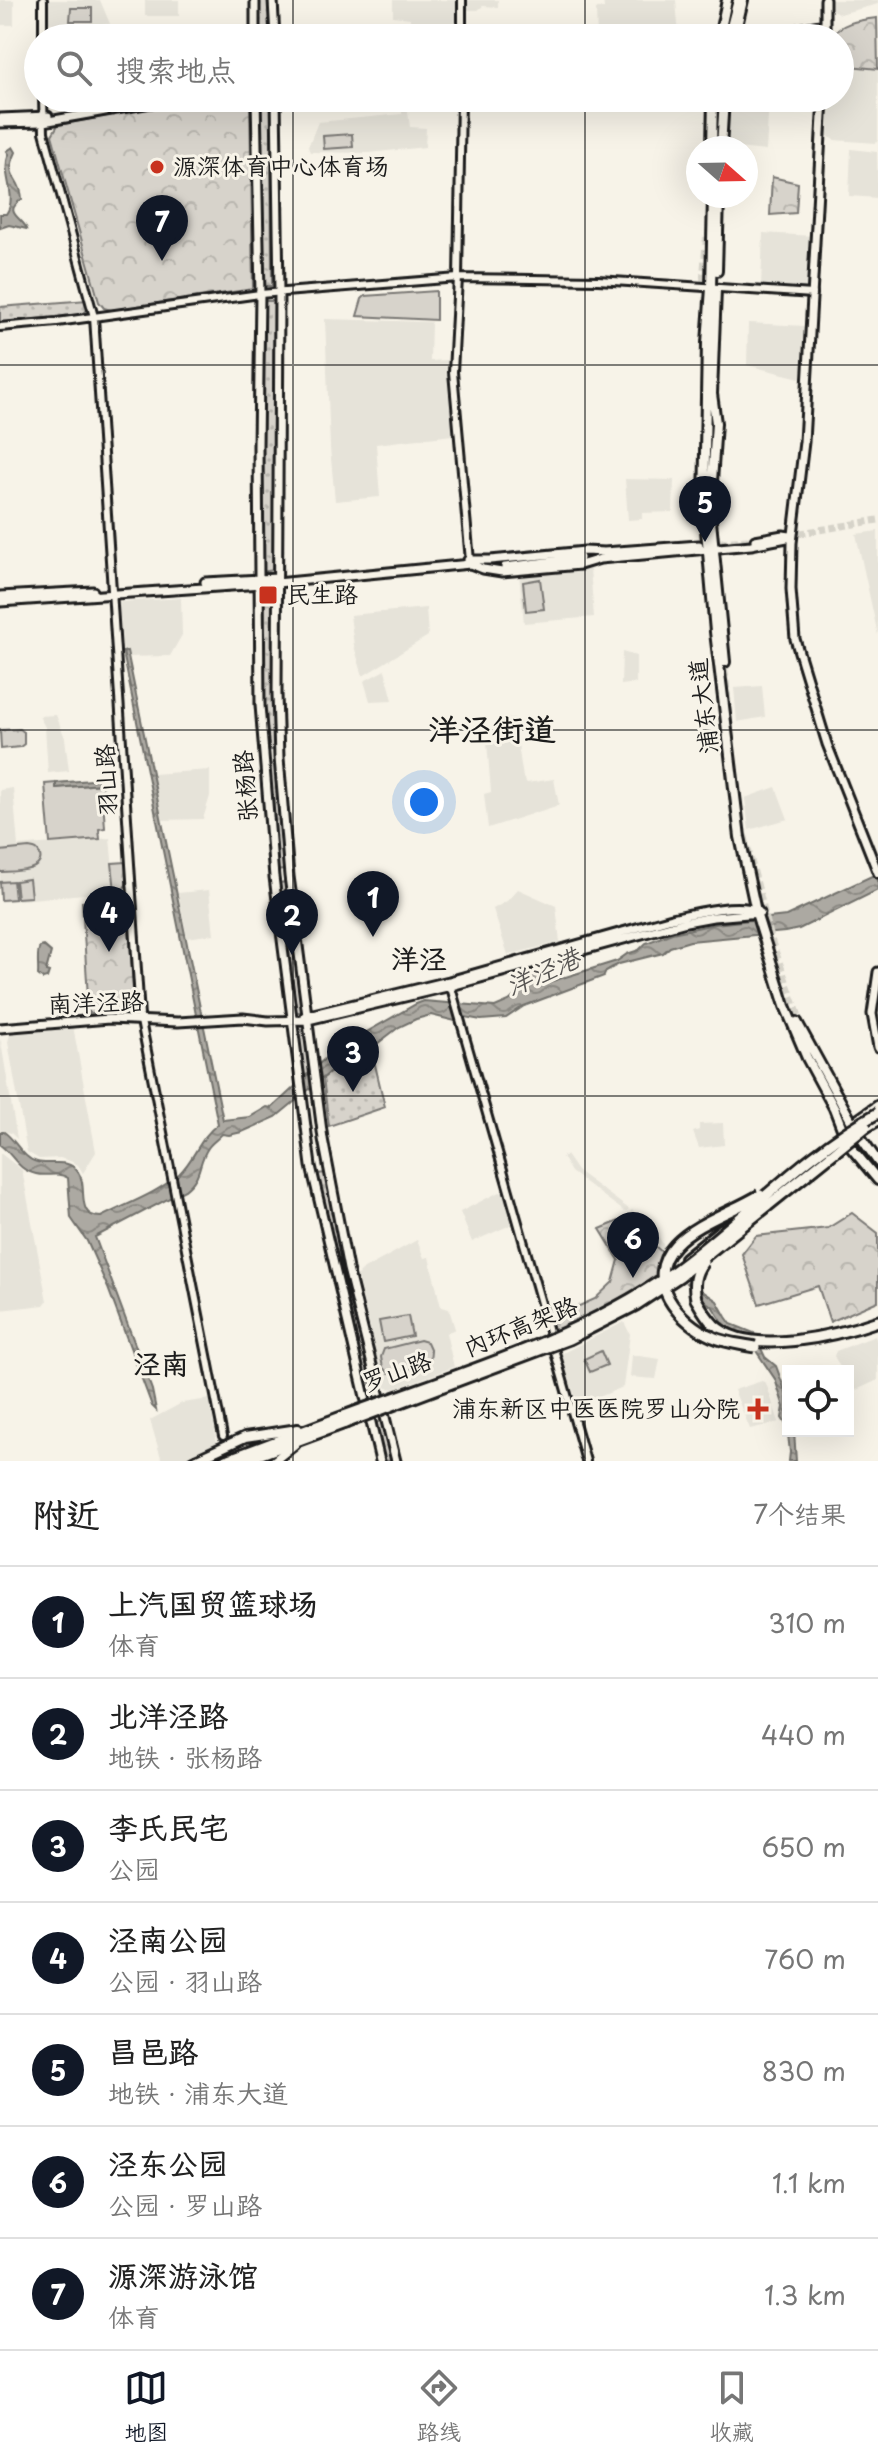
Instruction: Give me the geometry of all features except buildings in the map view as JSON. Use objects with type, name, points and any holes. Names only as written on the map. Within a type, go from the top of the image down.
[{"type":"highway","name":"内环高架路","points":[[242,1461],[568,1333],[630,1300],[673,1272],[842,1134],[878,1113]]},
{"type":"highway","name":"内环高架路","points":[[224,1461],[569,1339],[636,1305],[680,1276],[832,1153],[866,1127],[878,1122]]},
{"type":"highway","points":[[842,1134],[762,1194],[678,1241],[665,1258],[662,1284],[683,1319],[725,1342],[755,1347],[785,1347],[850,1335],[878,1323]]},
{"type":"highway","points":[[716,1247],[697,1269],[693,1285],[704,1313],[715,1326],[728,1333],[754,1340],[788,1341],[825,1337],[878,1323]]},
{"type":"main road","points":[[255,0],[255,24]]},
{"type":"main road","points":[[273,0],[274,24]]},
{"type":"main road","points":[[722,24],[727,0]]},
{"type":"main road","points":[[735,18],[740,0]]},
{"type":"main road","points":[[734,24],[740,0]]},
{"type":"main road","points":[[825,24],[826,0]]},
{"type":"main road","points":[[43,119],[78,112]]},
{"type":"main road","points":[[0,121],[88,112]]},
{"type":"main road","name":"张杨路","points":[[256,112],[260,294],[258,581],[264,760],[274,877],[311,1166],[380,1461]]},
{"type":"main road","name":"张杨路","points":[[276,112],[279,758],[289,876],[323,1139],[348,1269],[396,1461]]},
{"type":"main road","points":[[712,136],[713,112]]},
{"type":"main road","points":[[722,136],[723,112]]},
{"type":"main road","points":[[822,112],[802,471],[792,537],[791,589],[795,639],[838,772],[878,873]]},
{"type":"main road","points":[[707,237],[710,208]]},
{"type":"main road","name":"浦东大道","points":[[709,546],[716,423],[712,394],[711,208]]},
{"type":"main road","name":"浦东大道","points":[[718,208],[707,343],[704,476],[709,546],[743,836],[758,914],[789,1005],[852,1123],[878,1162]]},
{"type":"main road","points":[[710,508],[712,432]]},
{"type":"main road","points":[[470,562],[483,569],[502,572],[580,565],[600,559],[783,535],[792,537]]},
{"type":"main road","points":[[0,599],[277,580],[585,551],[709,546]]},
{"type":"main road","points":[[483,569],[580,556],[522,561],[490,560]]},
{"type":"main road","name":"南洋泾路","points":[[0,1026],[108,1015],[292,1022],[450,984],[672,918],[701,912],[758,914]]},
{"type":"main road","name":"浦东大道","points":[[766,938],[785,1006],[807,1058],[834,1108],[842,1134],[878,1180]]},
{"type":"main road","points":[[878,972],[872,1014],[878,1047]]},
{"type":"main road","points":[[811,1072],[838,1119]]},
{"type":"main road","name":"罗山路","points":[[193,1461],[245,1437],[290,1432],[551,1342],[628,1299],[672,1270],[878,1105]]},
{"type":"main road","name":"罗山路","points":[[274,1461],[290,1446],[636,1307],[681,1278],[878,1122]]},
{"type":"street","points":[[43,0],[43,24]]},
{"type":"street","points":[[462,0],[462,24]]},
{"type":"street","name":"羽山路","points":[[43,112],[94,317],[141,1018],[223,1436]]},
{"type":"street","points":[[461,112],[453,372],[470,562]]},
{"type":"street","points":[[0,327],[260,294],[458,278],[598,280],[813,294]]},
{"type":"street","points":[[450,984],[586,1461]]},
{"type":"shaded area","points":[[0,0],[14,0],[14,25],[0,25]]},
{"type":"shaded area","points":[[49,0],[100,0],[110,24],[49,23]]},
{"type":"shaded area","points":[[145,0],[179,0],[179,16],[145,16]]},
{"type":"shaded area","points":[[393,0],[457,0],[457,24],[410,24],[410,18],[393,16]]},
{"type":"shaded area","points":[[465,0],[498,0],[498,7],[465,10]]},
{"type":"shaded area","points":[[603,0],[676,0],[678,24],[597,24],[596,9],[604,8]]},
{"type":"shaded area","points":[[832,0],[878,0],[878,4],[840,14],[832,10]]},
{"type":"shaded area","points":[[854,66],[878,69],[876,143],[834,140],[828,136],[829,112],[854,112]]},
{"type":"shaded area","points":[[408,112],[410,127],[426,128],[425,147],[369,153],[310,152],[308,147],[318,122]]},
{"type":"shaded area","points":[[729,112],[768,112],[766,151],[758,150],[758,136],[728,136]]},
{"type":"shaded area","points":[[851,149],[877,152],[878,198],[849,196]]},
{"type":"shaded area","points":[[763,233],[813,236],[811,284],[806,289],[761,286]]},
{"type":"shaded area","points":[[325,319],[431,322],[430,361],[447,360],[453,435],[376,444],[380,497],[335,501]]},
{"type":"shaded area","points":[[748,323],[805,326],[803,375],[800,378],[747,365]]},
{"type":"shaded area","points":[[625,479],[674,480],[673,512],[642,513],[642,519],[628,520]]},
{"type":"shaded area","points":[[878,531],[878,635],[856,534]]},
{"type":"shaded area","points":[[590,569],[594,617],[524,623],[519,574]]},
{"type":"shaded area","points":[[181,598],[182,635],[170,656],[123,657],[119,602]]},
{"type":"shaded area","points":[[426,608],[428,636],[363,676],[354,646],[350,615]]},
{"type":"shaded area","points":[[622,652],[636,656],[636,683],[621,685]]},
{"type":"shaded area","points":[[385,670],[393,700],[370,701],[364,681]]},
{"type":"shaded area","points":[[762,686],[765,717],[737,722],[734,688]]},
{"type":"shaded area","points":[[56,715],[65,738],[69,771],[48,773],[45,727],[39,716]]},
{"type":"shaded area","points":[[514,718],[523,778],[527,783],[554,779],[559,805],[488,828],[484,794],[491,792],[487,742],[498,739],[497,719]]},
{"type":"shaded area","points":[[210,770],[210,796],[203,819],[161,820],[152,774]]},
{"type":"shaded area","points":[[776,787],[788,819],[749,830],[745,798]]},
{"type":"shaded area","points":[[13,788],[18,846],[110,838],[115,891],[0,902],[0,790]]},
{"type":"shaded area","points":[[518,889],[556,906],[560,942],[508,955],[493,909],[507,901]]},
{"type":"shaded area","points":[[209,890],[214,934],[187,938],[178,893]]},
{"type":"shaded area","points":[[73,1026],[96,1152],[83,1173],[78,1165],[70,1161],[39,1159],[27,1152],[8,1042],[10,1034],[17,1031]]},
{"type":"shaded area","points":[[0,1039],[17,1139],[11,1133],[0,1130]]},
{"type":"shaded area","points":[[723,1123],[724,1145],[699,1148],[693,1132],[699,1130],[699,1124]]},
{"type":"shaded area","points":[[0,1153],[22,1170],[47,1301],[44,1305],[0,1310]]},
{"type":"shaded area","points":[[566,1155],[577,1171],[629,1209],[625,1212],[571,1172],[562,1157]]},
{"type":"shaded area","points":[[499,1192],[508,1197],[515,1223],[472,1242],[460,1212]]},
{"type":"shaded area","points":[[632,1210],[650,1223],[666,1249],[664,1252],[648,1227],[629,1213]]},
{"type":"shaded area","points":[[417,1240],[424,1258],[429,1257],[441,1307],[449,1309],[455,1329],[446,1333],[454,1367],[394,1389],[387,1388],[383,1383],[357,1276],[364,1269]]},
{"type":"shaded area","points":[[624,1322],[630,1334],[623,1387],[578,1406],[561,1354]]},
{"type":"shaded area","points":[[875,1336],[878,1343],[878,1380],[854,1391],[854,1365],[839,1365],[834,1356],[836,1351]]},
{"type":"shaded area","points":[[632,1355],[660,1359],[656,1379],[630,1377]]},
{"type":"shaded area","name":"浦东新区中医医院罗山分院","points":[[762,1381],[766,1383],[779,1422],[750,1429],[734,1390]]},
{"type":"shaded area","points":[[210,1399],[217,1443],[181,1461],[162,1461],[150,1420],[182,1403]]},
{"type":"green space","points":[[257,0],[270,0],[271,24],[258,24]]},
{"type":"green space","points":[[71,8],[92,8],[92,21],[70,21]]},
{"type":"green space","points":[[877,18],[878,69],[854,66],[854,24],[849,24]]},
{"type":"green space","points":[[129,112],[250,112],[253,289],[111,310],[104,308],[99,302],[52,135],[58,125]]},
{"type":"green space","points":[[259,112],[271,112],[272,286],[259,286]]},
{"type":"green space","points":[[352,134],[353,147],[324,149],[323,136]]},
{"type":"green space","points":[[772,177],[798,183],[796,213],[770,215]]},
{"type":"green space","points":[[436,291],[436,320],[357,316],[365,296]]},
{"type":"green space","points":[[87,300],[87,310],[82,315],[0,322],[0,307]]},
{"type":"green space","points":[[261,301],[274,301],[274,570],[261,572]]},
{"type":"green space","points":[[540,579],[544,609],[526,611],[523,582]]},
{"type":"green space","points":[[262,588],[273,588],[275,750],[265,750]]},
{"type":"green space","points":[[20,729],[24,732],[24,744],[1,749],[0,730]]},
{"type":"green space","points":[[277,764],[285,870],[274,871],[266,765]]},
{"type":"green space","points":[[56,783],[57,788],[102,784],[105,828],[99,829],[100,839],[50,843],[45,784]]},
{"type":"green space","points":[[29,848],[39,853],[37,865],[26,870],[0,872],[0,851]]},
{"type":"green space","points":[[126,862],[127,883],[124,888],[115,891],[112,863]]},
{"type":"green space","points":[[29,879],[31,897],[17,898],[15,881]]},
{"type":"green space","points":[[13,881],[15,899],[1,900],[0,882]]},
{"type":"green space","points":[[288,882],[304,1011],[294,1013],[277,883]]},
{"type":"green space","points":[[120,898],[128,906],[134,1007],[127,1012],[89,1013],[82,902]]},
{"type":"green space","points":[[306,1029],[312,1071],[303,1077],[298,1030]]},
{"type":"green space","points":[[372,1052],[385,1107],[329,1126],[323,1078],[351,1057]]},
{"type":"green space","points":[[327,1173],[343,1258],[334,1260],[316,1174]]},
{"type":"green space","points":[[852,1213],[878,1233],[878,1301],[830,1322],[818,1286],[759,1304],[742,1254],[756,1236],[828,1228]]},
{"type":"green space","points":[[629,1217],[647,1230],[655,1246],[663,1253],[659,1273],[630,1293],[557,1332],[548,1320],[595,1299],[613,1282],[619,1260],[600,1229]]},
{"type":"green space","points":[[346,1272],[375,1392],[367,1397],[338,1275]]},
{"type":"green space","points":[[408,1316],[412,1336],[383,1342],[379,1321]]},
{"type":"green space","points":[[420,1340],[427,1342],[431,1351],[430,1361],[389,1373],[383,1368],[381,1357],[384,1349]]},
{"type":"green space","points":[[601,1351],[607,1365],[590,1372],[584,1359]]},
{"type":"green space","points":[[383,1420],[393,1461],[383,1461],[373,1424]]},
{"type":"water","points":[[13,147],[16,152],[11,168],[22,199],[13,211],[27,229],[9,225],[0,228],[0,214],[6,214],[11,200],[7,151]]},
{"type":"water","name":"洋泾港","points":[[127,651],[223,1120],[250,1117],[267,1107],[272,1108],[333,1051],[424,1001],[495,1007],[520,992],[531,971],[547,967],[543,984],[617,961],[646,943],[672,933],[715,924],[786,916],[878,873],[878,890],[799,929],[690,941],[670,947],[663,953],[619,964],[606,971],[604,976],[524,1006],[506,1018],[481,1020],[465,1017],[455,1021],[431,1015],[416,1019],[399,1027],[369,1050],[351,1055],[276,1117],[242,1132],[222,1134],[208,1148],[195,1180],[185,1190],[95,1237],[152,1390],[156,1410],[108,1288],[87,1241],[71,1218],[68,1178],[30,1172],[0,1145],[0,1132],[4,1132],[32,1160],[74,1167],[81,1178],[88,1212],[101,1217],[171,1181],[218,1124],[123,652]]},
{"type":"water","points":[[111,780],[111,783],[56,788],[56,783]]},
{"type":"water","points":[[44,946],[51,952],[46,971],[49,972],[43,979],[38,975],[38,956],[40,947]]},
{"type":"water","points":[[692,1279],[717,1301],[731,1324],[754,1333],[765,1357],[776,1366],[782,1382],[782,1401],[775,1379],[746,1336],[726,1328],[712,1306],[686,1283]]},
{"type":"water","points":[[788,1437],[794,1437],[796,1461],[789,1461]]},
{"type":"tunnel","points":[[716,136],[717,112]]},
{"type":"tunnel","points":[[707,237],[704,276],[707,312]]},
{"type":"tunnel","points":[[709,452],[711,402]]},
{"type":"tunnel","points":[[789,535],[878,520]]},
{"type":"tunnel","points":[[710,543],[761,539]]},
{"type":"tunnel","points":[[580,558],[602,557]]},
{"type":"tunnel","points":[[723,657],[728,707]]},
{"type":"tunnel","points":[[741,824],[772,944],[803,1029]]},
{"type":"tunnel","points":[[855,1134],[878,1171]]},
{"type":"place","name":"源深体育中心体育场","points":[[157,167]]},
{"type":"place","name":"源深游泳馆","points":[[162,261]]},
{"type":"place","name":"昌邑路","points":[[705,542]]},
{"type":"place","name":"民生路","points":[[268,595]]},
{"type":"place","name":"上汽国贸篮球场","points":[[373,937]]},
{"type":"place","name":"泾南公园","points":[[109,952]]},
{"type":"place","name":"北洋泾路","points":[[292,955]]},
{"type":"place","name":"李氏民宅","points":[[353,1092]]},
{"type":"place","name":"泾东公园","points":[[633,1278]]},
{"type":"place","name":"浦东新区中医医院罗山分院","points":[[758,1409]]},
{"type":"district","name":"洋泾街道","points":[[492,730]]},
{"type":"district","name":"洋泾","points":[[419,959]]},
{"type":"district","name":"泾南","points":[[161,1364]]}]
